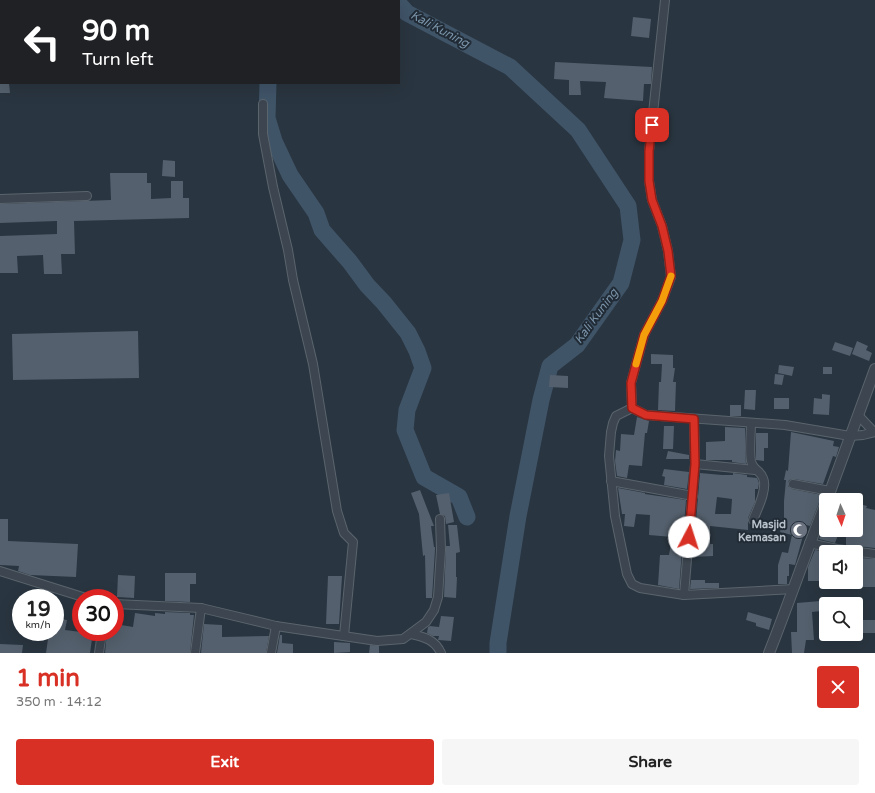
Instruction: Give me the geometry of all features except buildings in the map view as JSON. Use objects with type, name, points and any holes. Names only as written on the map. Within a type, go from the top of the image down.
[{"type":"street","points":[[632,408],[631,383],[644,335],[662,301],[671,276],[668,251],[662,226],[652,200],[649,181],[649,151],[665,0]]},
{"type":"street","points":[[263,104],[263,134],[293,280],[312,358],[337,511],[344,533],[353,542],[344,636]]},
{"type":"street","points":[[0,199],[87,196]]},
{"type":"street","points":[[830,493],[875,369]]},
{"type":"street","points":[[632,408],[646,415],[784,425],[850,436],[874,432],[858,415]]},
{"type":"street","points":[[632,408],[616,416],[613,423],[609,456],[616,516],[627,574],[632,584],[640,588],[684,594],[794,589]]},
{"type":"street","points":[[684,594],[695,464],[694,419]]},
{"type":"street","points":[[751,423],[751,461],[755,470]]},
{"type":"street","points":[[695,464],[755,470],[760,473],[764,480],[762,499],[753,520]]},
{"type":"street","points":[[611,481],[693,496]]},
{"type":"street","points":[[793,484],[819,494]]},
{"type":"street","points":[[124,604],[201,608],[276,626],[377,641],[403,639],[426,622],[434,610],[438,597],[441,550],[440,519]]},
{"type":"street","points":[[769,653],[819,519]]},
{"type":"street","points":[[809,543],[837,549],[875,554]]},
{"type":"street","points":[[0,572],[72,594]]},
{"type":"street","points":[[195,653],[201,608]]},
{"type":"street","points":[[271,653],[276,626]]},
{"type":"street","points":[[411,634],[422,636],[436,644],[441,653]]},
{"type":"street","points":[[99,653],[101,641]]},
{"type":"waterway","name":"Kali Kuning","points":[[400,5],[407,13],[510,67],[578,130],[628,206],[632,240],[621,283],[577,345],[550,366],[541,400],[518,516],[498,643],[498,653]]},
{"type":"waterway","points":[[268,84],[267,118],[274,141],[290,175],[316,213],[322,230],[408,333],[417,351],[423,368],[407,410],[405,430],[424,477],[459,497],[467,517]]},
{"type":"slow traffic","points":[[636,364],[644,335],[662,301],[671,276]]},
{"type":"place","name":"Masjid Kemasan","points":[[799,530]]},
{"type":"route","points":[[652,125],[649,151],[649,181],[652,200],[662,226],[668,251],[671,276],[662,301],[644,335],[631,383],[632,408],[646,415],[694,419],[695,464],[689,537]]}]
